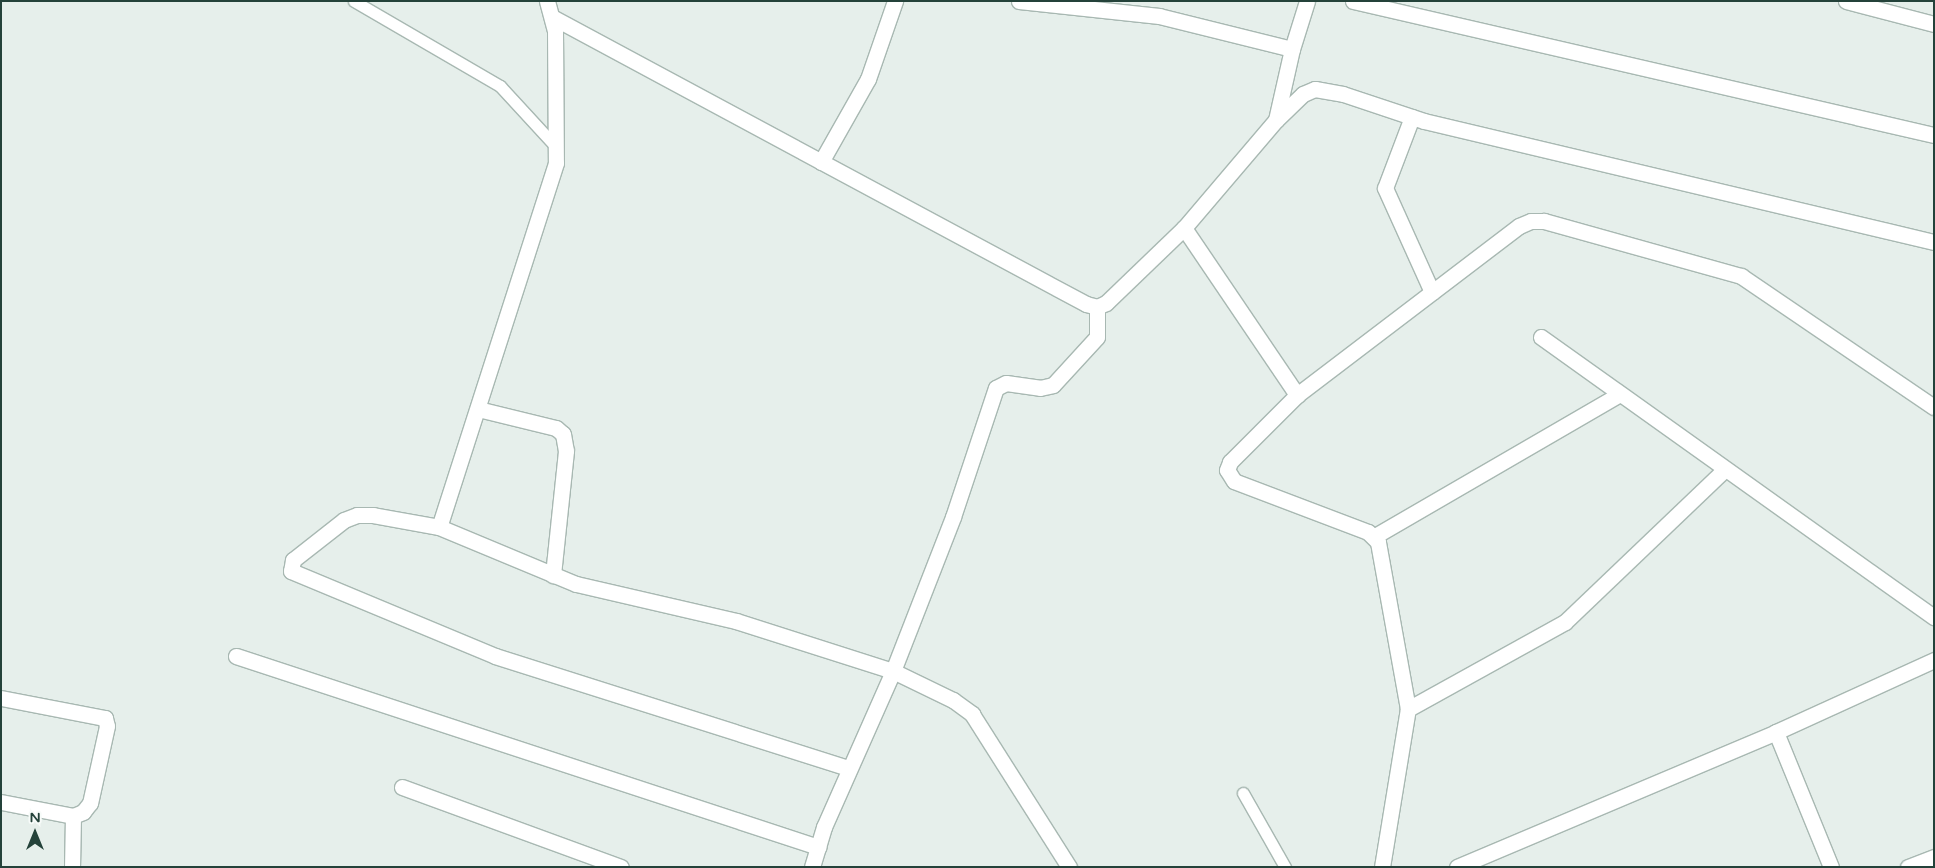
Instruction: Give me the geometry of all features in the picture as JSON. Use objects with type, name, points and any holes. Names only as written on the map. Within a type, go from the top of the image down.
[{"type":"street","points":[[439,527],[553,176],[558,148],[554,18],[547,1]]},
{"type":"street","points":[[821,162],[868,79],[895,1]]},
{"type":"street","points":[[1019,1],[1159,16],[1292,48]]},
{"type":"street","points":[[1276,120],[1292,48],[1307,1]]},
{"type":"street","points":[[1353,1],[1934,134]]},
{"type":"street","points":[[1846,1],[1934,24]]},
{"type":"street","points":[[554,18],[1086,304],[1097,307],[1106,303],[1184,228],[1276,120],[1303,94],[1315,89],[1343,94],[1412,117],[1934,242]]},
{"type":"street","points":[[1412,117],[1385,188],[1432,292]]},
{"type":"street","points":[[1375,536],[1229,477],[1230,462],[1296,395],[1520,226],[1544,221],[1741,276],[1934,407]]},
{"type":"street","points":[[1184,228],[1296,395]]},
{"type":"street","points":[[812,867],[848,768],[893,671],[954,517],[996,388],[1006,383],[1040,388],[1053,385],[1097,337],[1097,307]]},
{"type":"street","points":[[1541,337],[1618,395],[1934,618]]},
{"type":"street","points":[[1375,536],[1618,395]]},
{"type":"street","points":[[478,409],[556,428],[563,434],[566,451],[553,575]]},
{"type":"street","points":[[1408,709],[1565,622],[1724,470]]},
{"type":"street","points":[[848,768],[495,656],[291,571],[293,560],[344,520],[357,515],[373,515],[439,527],[553,575],[587,587],[722,617],[893,671],[965,706],[1069,867]]},
{"type":"street","points":[[1375,536],[1408,709],[1382,867]]},
{"type":"street","points":[[236,656],[818,847]]},
{"type":"street","points":[[1457,867],[1776,732],[1934,660]]},
{"type":"street","points":[[1,698],[105,718],[107,726],[90,803],[83,812],[73,816],[1,802]]},
{"type":"street","points":[[1776,732],[1831,867]]},
{"type":"street","points":[[402,787],[621,867]]},
{"type":"street","points":[[72,867],[73,816]]},
{"type":"street","points":[[1908,867],[1934,857]]},
{"type":"lane","points":[[354,1],[500,86],[558,148]]},
{"type":"lane","points":[[1243,792],[1285,867]]}]
